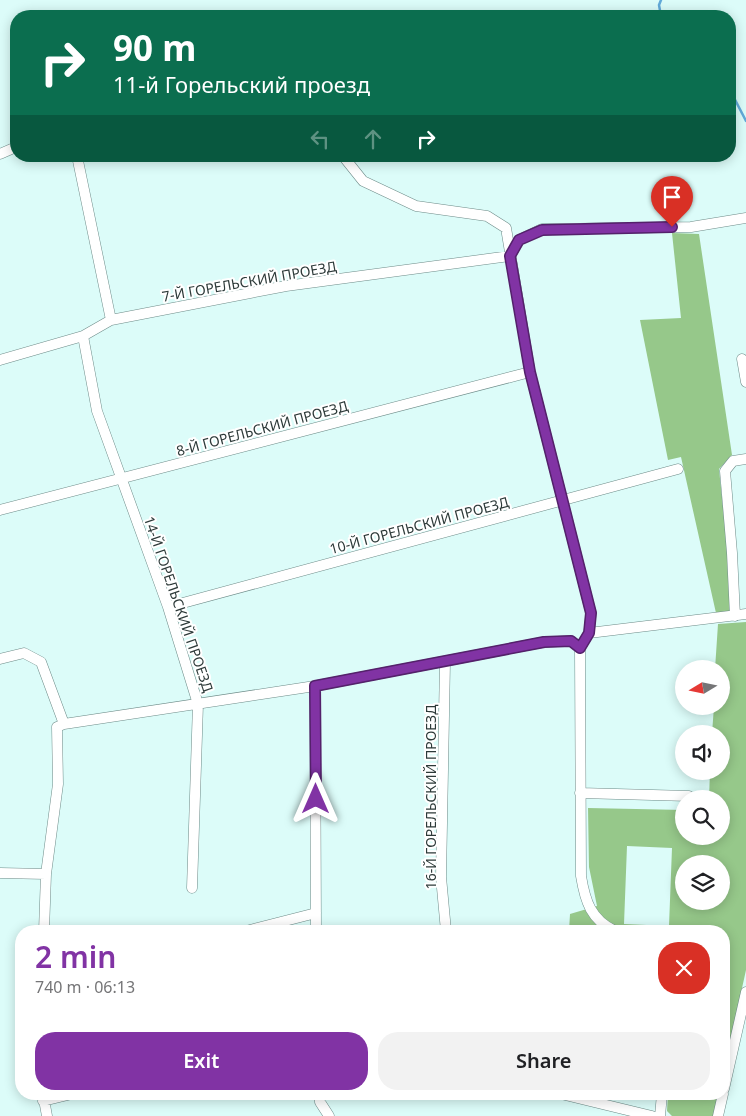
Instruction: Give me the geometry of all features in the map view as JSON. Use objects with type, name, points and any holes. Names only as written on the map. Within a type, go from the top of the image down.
[{"type":"street","points":[[78,162],[111,320]]},
{"type":"street","points":[[348,162],[364,181],[416,206],[487,216],[506,228],[530,372],[591,613],[589,633],[580,648],[581,876],[584,896],[592,914],[602,925]]},
{"type":"street","points":[[510,256],[519,240],[542,230],[691,227],[746,218]]},
{"type":"street","name":"7-Й ГОРЕЛЬСКИЙ ПРОЕЗД","points":[[0,360],[83,336],[111,320],[286,286],[510,256]]},
{"type":"street","name":"14-Й ГОРЕЛЬСКИЙ ПРОЕЗД","points":[[83,336],[97,411],[168,607],[198,704],[192,888]]},
{"type":"street","points":[[742,359],[746,382]]},
{"type":"street","name":"8-Й ГОРЕЛЬСКИЙ ПРОЕЗД","points":[[0,510],[530,372]]},
{"type":"street","points":[[734,616],[732,553],[725,471],[733,461],[746,458]]},
{"type":"street","name":"10-Й ГОРЕЛЬСКИЙ ПРОЕЗД","points":[[168,607],[678,468]]},
{"type":"street","points":[[589,633],[746,614]]},
{"type":"street","points":[[44,925],[46,874],[58,784],[57,727],[64,724],[315,686],[544,642],[571,641],[580,648]]},
{"type":"street","points":[[0,660],[24,654],[41,662],[64,724]]},
{"type":"street","name":"16-Й ГОРЕЛЬСКИЙ ПРОЕЗД","points":[[445,662],[441,877],[445,925]]},
{"type":"street","points":[[315,686],[316,925]]},
{"type":"street","points":[[580,793],[675,796]]},
{"type":"street","points":[[0,873],[46,874]]},
{"type":"street","points":[[269,925],[316,913]]},
{"type":"street","points":[[730,1063],[746,992]]},
{"type":"street","points":[[44,1100],[47,1116]]},
{"type":"street","points":[[320,1100],[329,1116]]},
{"type":"street","points":[[586,1100],[652,1116]]},
{"type":"street","points":[[660,1116],[661,1100]]},
{"type":"street","points":[[718,1116],[722,1100]]},
{"type":"green space","points":[[672,233],[699,234],[732,455],[719,469],[728,554],[730,612],[716,613],[681,457],[668,460],[640,320],[681,318]]},
{"type":"green space","points":[[746,622],[746,970],[730,1043],[730,925],[669,925],[672,848],[627,846],[624,924],[646,925],[569,925],[570,914],[597,906],[589,867],[588,808],[675,810],[675,845],[730,845],[730,790],[709,790],[710,780],[730,780],[730,725],[713,725],[713,715],[730,715],[730,660],[716,660],[718,624]]},
{"type":"green space","points":[[668,1100],[718,1100],[714,1116],[672,1116],[667,1111]]},
{"type":"waterway","points":[[660,10],[661,0]]},
{"type":"waterway","points":[[736,102],[746,121]]},
{"type":"route","points":[[316,799],[315,686],[544,642],[571,641],[580,648],[589,633],[591,613],[530,372],[510,256],[519,240],[542,230],[672,227]]}]
